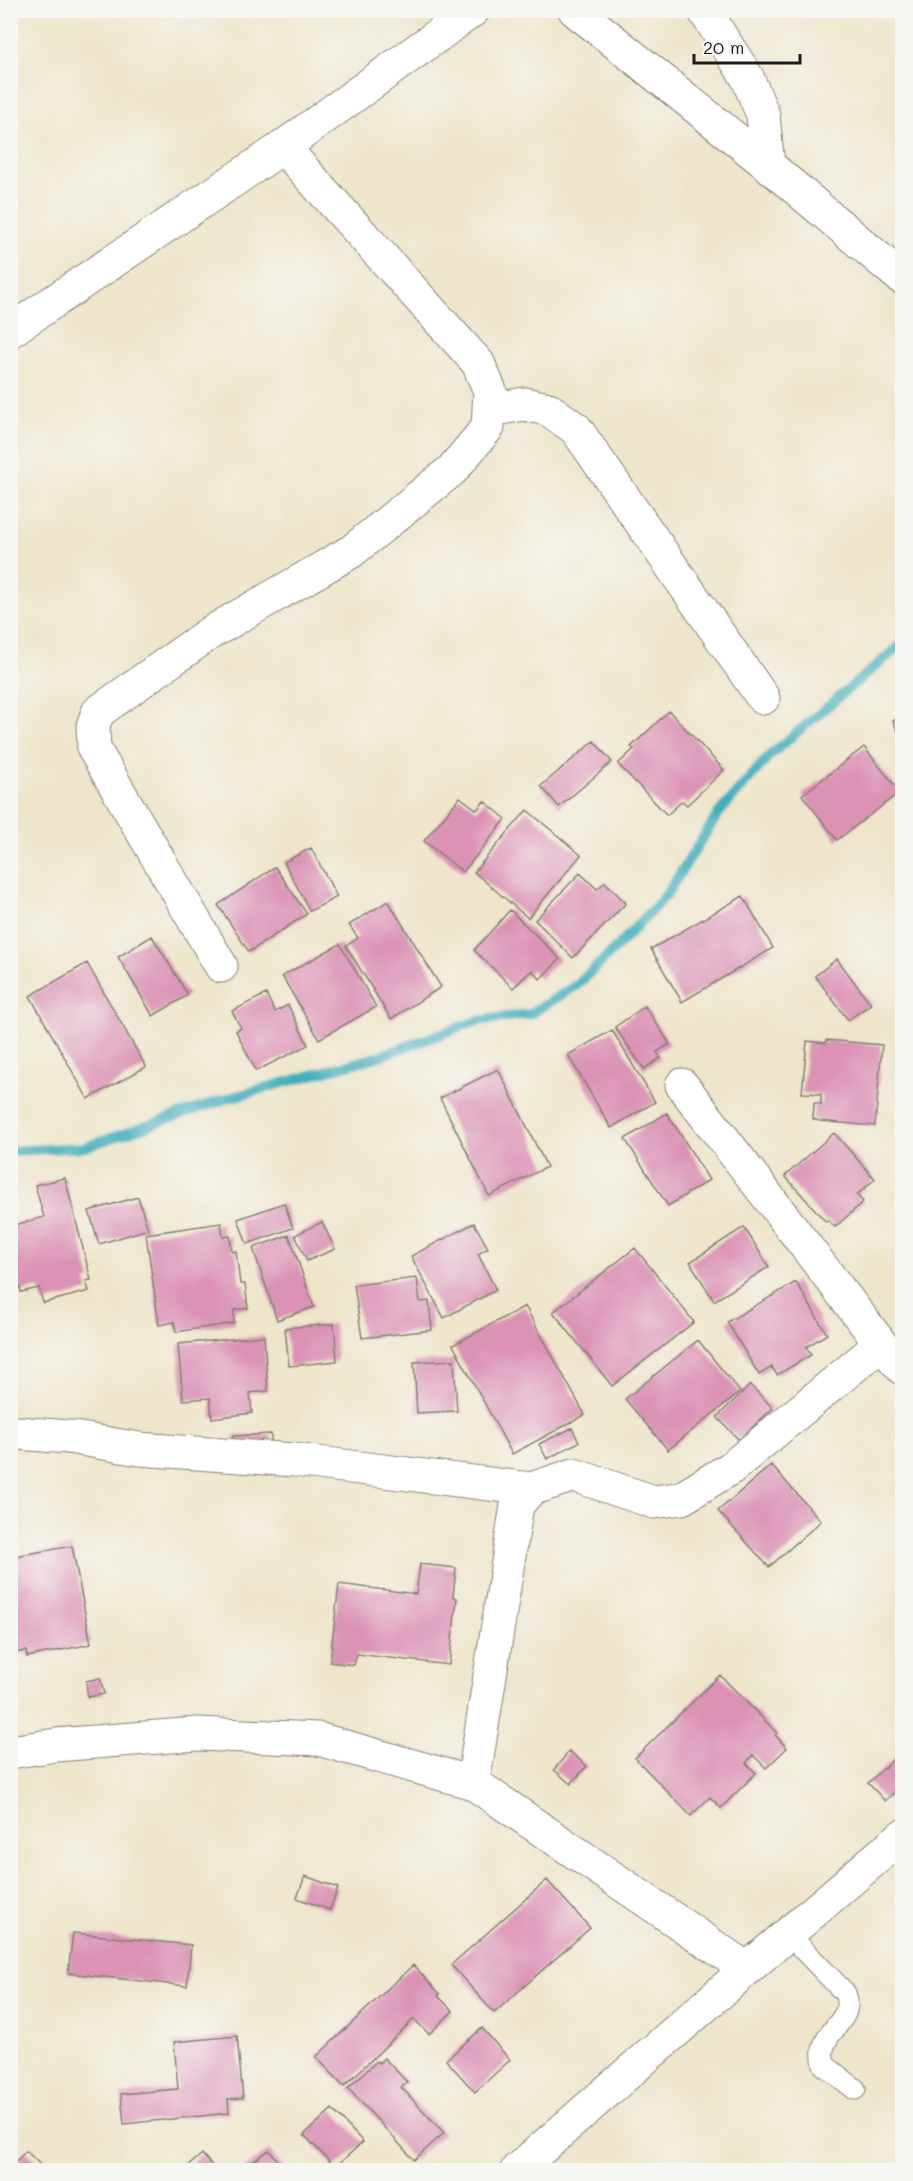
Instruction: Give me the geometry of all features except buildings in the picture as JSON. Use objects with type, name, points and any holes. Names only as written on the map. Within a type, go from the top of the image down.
[{"type":"street","points":[[10,331],[283,147],[473,10]]},
{"type":"street","points":[[575,10],[768,165],[903,278]]},
{"type":"street","points":[[704,10],[747,77],[763,115],[768,165]]},
{"type":"street","points":[[221,966],[94,748],[93,726],[98,712],[210,633],[352,551],[452,470],[488,427],[490,391],[478,363],[283,147]]},
{"type":"street","points":[[489,410],[524,404],[549,409],[576,429],[763,698]]},
{"type":"street","points":[[682,1085],[881,1344],[903,1368]]},
{"type":"street","points":[[17,1433],[69,1437],[139,1449],[294,1460],[531,1489],[574,1475],[654,1502],[682,1498],[730,1468],[881,1344]]},
{"type":"street","points":[[472,1783],[517,1505],[531,1489]]},
{"type":"street","points":[[10,1752],[56,1745],[197,1734],[318,1739],[472,1783],[747,1969]]},
{"type":"street","points":[[535,2165],[747,1969],[903,1836]]},
{"type":"lane","points":[[788,1934],[845,1993],[849,2003],[846,2013],[826,2040],[822,2052],[824,2065],[855,2089]]},
{"type":"waterway","points":[[10,1151],[85,1147],[229,1098],[380,1056],[477,1021],[530,1014],[577,985],[666,895],[719,813],[770,755],[902,644]]}]
